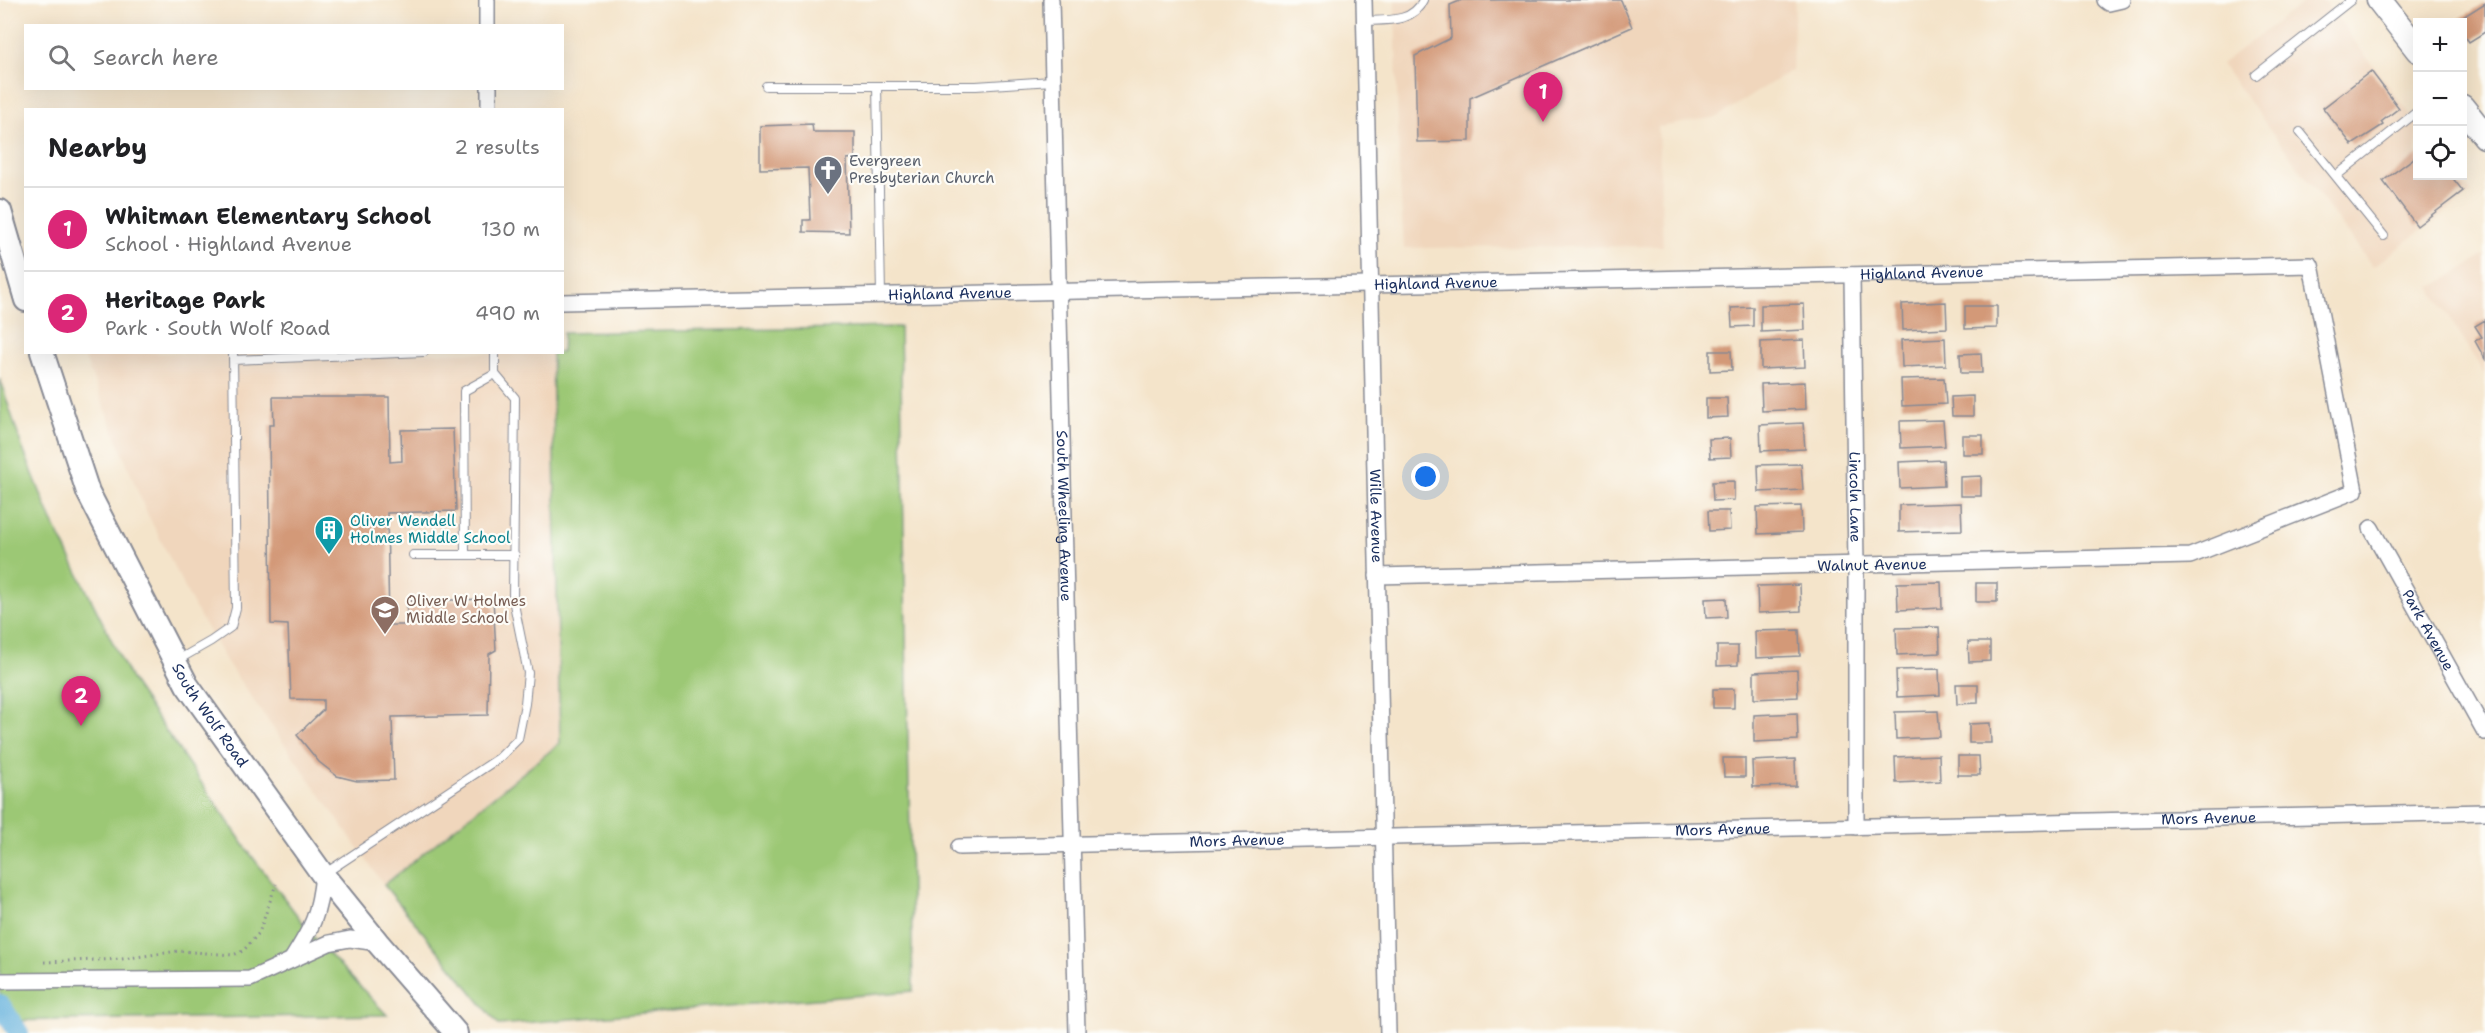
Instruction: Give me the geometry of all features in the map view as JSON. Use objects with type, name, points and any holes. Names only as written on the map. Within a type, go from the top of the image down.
[{"type":"main road","points":[[2379,0],[2413,44]]},
{"type":"main road","points":[[2467,112],[2485,136]]},
{"type":"main road","points":[[0,211],[24,293]]},
{"type":"main road","name":"South Wolf Road","points":[[43,354],[88,492],[187,685],[323,874],[378,943],[456,1033]]},
{"type":"street","points":[[487,0],[487,24]]},
{"type":"street","name":"South Wheeling Avenue","points":[[1051,0],[1077,1033]]},
{"type":"street","name":"Wille Avenue","points":[[1364,0],[1388,1033]]},
{"type":"street","points":[[2105,0],[2109,3],[2122,0]]},
{"type":"street","points":[[489,90],[489,108]]},
{"type":"street","name":"Highland Avenue","points":[[564,302],[2311,265],[2355,490]]},
{"type":"street","name":"Lincoln Lane","points":[[1852,275],[1856,566],[1856,827]]},
{"type":"street","name":"Walnut Avenue","points":[[1377,576],[2190,556],[2355,490]]},
{"type":"street","name":"Park Avenue","points":[[2371,528],[2485,732]]},
{"type":"street","name":"Mors Avenue","points":[[959,847],[2485,812]]},
{"type":"street","points":[[292,958],[312,928],[320,899],[323,874]]},
{"type":"street","points":[[0,981],[250,979],[329,943],[350,939],[378,943]]},
{"type":"lane","points":[[1364,21],[1400,19],[1420,8],[1423,0]]},
{"type":"lane","points":[[2256,75],[2351,0]]},
{"type":"lane","points":[[766,86],[976,86],[1053,81]]},
{"type":"lane","points":[[877,86],[881,296]]},
{"type":"lane","points":[[2336,176],[2413,115]]},
{"type":"lane","points":[[2300,132],[2384,236]]},
{"type":"lane","points":[[175,661],[231,627],[236,608],[233,356],[328,354]]},
{"type":"lane","points":[[323,874],[499,758],[518,739],[528,673],[513,599],[515,398],[495,374],[495,354]]},
{"type":"lane","points":[[465,554],[464,391],[495,374]]},
{"type":"lane","points":[[413,555],[515,555]]},
{"type":"path","points":[[42,962],[122,958],[179,951],[233,955],[243,951],[259,933],[276,884]]},
{"type":"shaded area","points":[[1395,0],[1795,0],[1792,70],[1717,117],[1658,127],[1663,246],[1404,248],[1399,167]]},
{"type":"shaded area","points":[[2306,0],[2323,0],[2413,118],[2413,180],[2461,180],[2471,193],[2373,267],[2221,64]]},
{"type":"shaded area","points":[[2485,255],[2485,375],[2431,288]]},
{"type":"shaded area","name":"Oliver W Holmes Middle School","points":[[83,354],[552,354],[560,743],[384,885],[228,664],[195,608],[144,507]]},
{"type":"green space","points":[[900,327],[913,991],[499,1025],[384,885],[560,743],[552,354],[564,354],[564,333]]},
{"type":"green space","points":[[0,379],[21,444],[51,519],[133,683],[251,855],[317,941],[387,1015],[0,1021]]},
{"type":"building","points":[[1462,0],[1621,0],[1632,27],[1470,98],[1470,141],[1417,142],[1415,56],[1451,38],[1450,5]]},
{"type":"building","points":[[2485,3],[2485,32],[2469,42],[2467,18],[2461,18]]},
{"type":"building","points":[[2371,71],[2399,108],[2381,122],[2383,125],[2352,145],[2323,108]]},
{"type":"building","name":"Evergreen Presbyterian Church","points":[[812,124],[813,132],[855,132],[855,158],[847,159],[849,233],[803,232],[803,220],[810,220],[808,168],[760,169],[760,126]]},
{"type":"building","points":[[2413,159],[2413,180],[2454,180],[2463,191],[2417,226],[2383,181]]},
{"type":"building","points":[[1946,302],[1947,328],[1903,330],[1902,304]]},
{"type":"building","points":[[1804,304],[1805,330],[1761,332],[1761,305]]},
{"type":"building","points":[[1965,306],[1997,306],[1997,328],[1965,329]]},
{"type":"building","points":[[1753,307],[1753,326],[1732,327],[1731,308]]},
{"type":"building","points":[[2485,320],[2485,359],[2475,341],[2482,337],[2475,326]]},
{"type":"building","points":[[1945,338],[1946,365],[1902,367],[1901,340]]},
{"type":"building","points":[[1804,340],[1805,367],[1761,369],[1761,342]]},
{"type":"building","points":[[1710,351],[1731,351],[1732,370],[1710,371]]},
{"type":"building","points":[[1981,353],[1982,373],[1961,373],[1960,354]]},
{"type":"building","points":[[1944,378],[1946,404],[1902,406],[1901,379]]},
{"type":"building","points":[[1805,382],[1806,409],[1762,411],[1761,384]]},
{"type":"building","points":[[1973,396],[1973,416],[1952,416],[1951,397]]},
{"type":"building","name":"Oliver Wendell Holmes Middle School","points":[[273,397],[389,397],[390,462],[402,461],[401,430],[453,429],[456,511],[387,513],[389,625],[407,625],[407,601],[493,599],[496,650],[489,654],[488,715],[392,717],[394,780],[357,781],[337,776],[319,762],[297,735],[323,710],[323,700],[291,699],[288,625],[271,624],[269,425],[274,425]]},
{"type":"building","points":[[1706,398],[1727,398],[1728,417],[1706,418]]},
{"type":"building","points":[[1943,420],[1945,446],[1901,448],[1900,421]]},
{"type":"building","points":[[1803,423],[1805,449],[1761,451],[1760,425]]},
{"type":"building","points":[[1962,435],[1983,435],[1983,454],[1962,454]]},
{"type":"building","points":[[1730,438],[1731,457],[1710,458],[1709,439]]},
{"type":"building","points":[[1943,460],[1944,486],[1900,488],[1899,462]]},
{"type":"building","points":[[1801,464],[1803,490],[1759,492],[1758,465]]},
{"type":"building","points":[[1981,476],[1981,496],[1960,496],[1960,477]]},
{"type":"building","points":[[1734,481],[1734,500],[1713,501],[1712,482]]},
{"type":"building","points":[[1961,503],[1962,530],[1899,532],[1899,505]]},
{"type":"building","points":[[1801,506],[1802,532],[1758,534],[1757,507]]},
{"type":"building","points":[[1708,511],[1729,511],[1730,530],[1709,531]]},
{"type":"building","points":[[1941,582],[1942,608],[1898,610],[1897,583]]},
{"type":"building","points":[[1976,583],[1997,583],[1997,602],[1976,602]]},
{"type":"building","points":[[1800,585],[1801,611],[1758,613],[1757,586]]},
{"type":"building","points":[[1726,598],[1727,617],[1706,618],[1705,599]]},
{"type":"building","points":[[1939,627],[1940,653],[1897,655],[1896,628]]},
{"type":"building","points":[[1799,630],[1800,656],[1756,658],[1755,631]]},
{"type":"building","points":[[1968,642],[1990,642],[1990,661],[1969,662]]},
{"type":"building","points":[[1717,646],[1738,646],[1738,665],[1717,666]]},
{"type":"building","points":[[1939,669],[1940,695],[1897,697],[1896,670]]},
{"type":"building","points":[[1797,670],[1798,697],[1754,699],[1754,672]]},
{"type":"building","points":[[1956,684],[1978,684],[1978,703],[1957,704]]},
{"type":"building","points":[[1713,689],[1734,689],[1734,708],[1713,708]]},
{"type":"building","points":[[1938,711],[1940,737],[1896,739],[1895,712]]},
{"type":"building","points":[[1797,713],[1798,740],[1754,742],[1754,715]]},
{"type":"building","points":[[1990,723],[1991,743],[1969,743],[1969,724]]},
{"type":"building","points":[[1939,755],[1940,781],[1896,783],[1895,757]]},
{"type":"building","points":[[1958,756],[1979,756],[1980,775],[1958,775]]},
{"type":"building","points":[[1723,758],[1745,758],[1745,777],[1724,777]]},
{"type":"building","points":[[1795,759],[1796,786],[1753,787],[1752,761]]},
{"type":"waterway","points":[[0,1004],[19,1033]]},
{"type":"place","name":"Whitman Elementary School","points":[[1543,122]]},
{"type":"place","name":"Evergreen Presbyterian Church","points":[[828,196]]},
{"type":"place","name":"Oliver Wendell Holmes Middle School","points":[[329,556]]},
{"type":"place","name":"Oliver W Holmes Middle School","points":[[385,636]]},
{"type":"place","name":"Heritage Park","points":[[81,726]]}]
